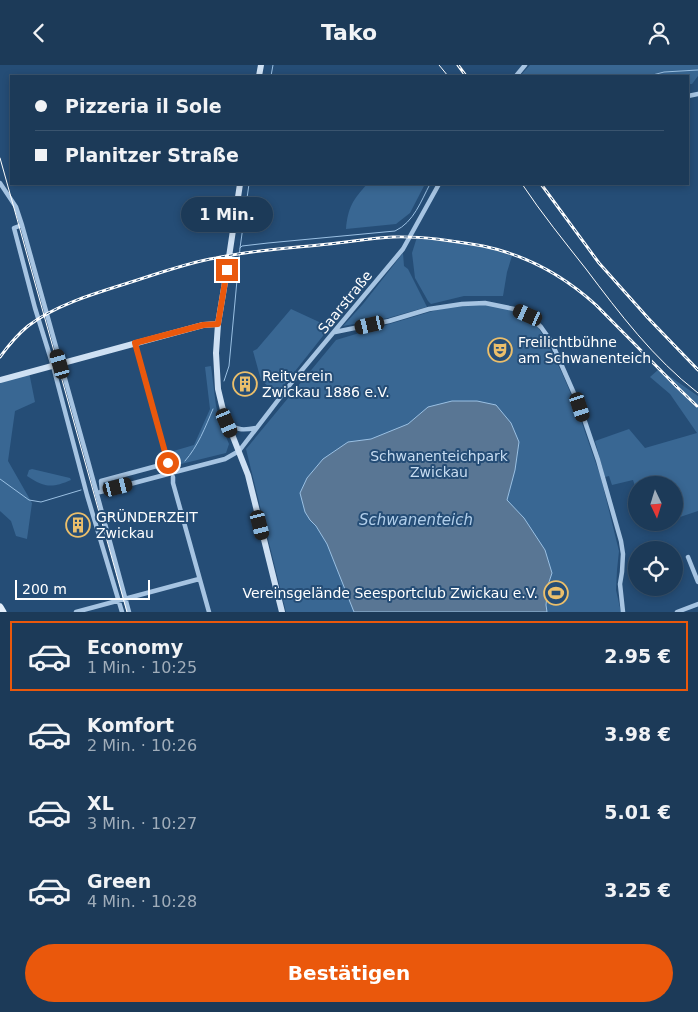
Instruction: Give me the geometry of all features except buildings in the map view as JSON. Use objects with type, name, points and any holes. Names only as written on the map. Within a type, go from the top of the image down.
[{"type":"main road","points":[[240,185],[218,324],[216,360],[218,389],[227,423],[248,475],[282,612]]},
{"type":"main road","points":[[0,380],[203,325],[218,324]]},
{"type":"main road","points":[[0,607],[3,612]]},
{"type":"street","points":[[517,75],[525,65]]},
{"type":"street","points":[[0,183],[16,207],[22,225],[60,364],[99,492],[129,612]]},
{"type":"street","name":"Saarstraße","points":[[99,492],[225,459],[239,451],[292,382],[403,249],[438,185]]},
{"type":"street","points":[[22,225],[14,228],[85,489],[122,612]]},
{"type":"street","points":[[335,332],[389,321],[429,309],[485,303],[514,309],[528,315],[541,327],[551,341],[580,407],[598,459],[621,541],[623,554],[620,584],[623,612]]},
{"type":"street","points":[[135,343],[209,612]]},
{"type":"street","points":[[227,423],[239,429],[257,428]]},
{"type":"street","points":[[99,492],[102,481],[168,463]]},
{"type":"street","points":[[688,557],[698,582]]},
{"type":"street","points":[[76,612],[200,579]]},
{"type":"street","points":[[677,612],[698,604]]},
{"type":"green space","points":[[530,65],[698,65],[698,76],[692,84],[689,84],[689,75],[521,75]]},
{"type":"green space","points":[[366,185],[424,185],[410,213],[396,224],[346,229],[348,215],[358,195]]},
{"type":"green space","points":[[417,237],[483,246],[512,256],[503,296],[464,296],[431,304],[415,278],[412,253]]},
{"type":"green space","points":[[403,253],[404,266],[408,269],[427,307],[388,318],[343,326],[363,304]]},
{"type":"green space","name":"Schwanenteichpark Zwickau","points":[[460,305],[495,305],[520,313],[538,327],[546,341],[576,406],[601,478],[619,551],[616,590],[621,612],[286,612],[246,449],[336,340],[433,311]]},
{"type":"green space","points":[[291,309],[330,327],[277,394],[261,380],[253,351],[257,349]]},
{"type":"green space","points":[[211,366],[216,406],[229,444],[226,453],[181,464],[174,463],[170,452],[194,445],[210,409],[205,367]]},
{"type":"green space","points":[[659,369],[698,396],[698,511],[683,516],[683,476],[628,476],[628,481],[612,485],[609,476],[605,477],[595,441],[629,429],[645,448],[697,433],[670,394],[650,377]]},
{"type":"green space","points":[[29,372],[35,402],[15,411],[8,461],[32,503],[27,539],[16,536],[11,521],[0,511],[0,380]]},
{"type":"green space","points":[[32,469],[70,478],[71,480],[59,484],[44,485],[27,476],[29,470]]},
{"type":"water","name":"Schwanenteich","points":[[452,401],[477,401],[496,405],[511,423],[519,442],[515,470],[507,500],[524,518],[545,550],[552,573],[548,585],[547,612],[354,612],[327,544],[305,512],[300,493],[307,478],[323,459],[348,442],[371,439],[408,424],[428,407]]},
{"type":"waterway","points":[[271,75],[273,65]]},
{"type":"waterway","points":[[653,75],[664,72],[698,70]]},
{"type":"waterway","points":[[224,381],[229,366],[240,248],[249,185]]},
{"type":"waterway","points":[[240,248],[242,246],[268,243],[395,231],[412,217],[430,185]]},
{"type":"waterway","points":[[185,461],[197,443],[213,409]]},
{"type":"waterway","points":[[0,479],[29,500],[41,502],[81,490]]},
{"type":"tram line","points":[[439,65],[447,75]]},
{"type":"tram line","points":[[0,158],[127,612]]},
{"type":"tram line","points":[[523,185],[553,227],[638,335],[666,365],[698,393]]},
{"type":"railway","points":[[458,65],[465,75]]},
{"type":"railway","points":[[542,185],[599,263],[698,370]]},
{"type":"railway","points":[[0,357],[24,329],[63,306],[89,295],[183,266],[205,260],[258,251],[385,238],[416,237],[461,242],[499,250],[529,261],[558,276],[596,305],[697,406]]},
{"type":"place","name":"Freilichtbühne am Schwanenteich","points":[[500,350]]},
{"type":"place","name":"Reitverein Zwickau 1886 e.V.","points":[[245,384]]},
{"type":"place","name":"GRÜNDERZEIT Zwickau","points":[[78,525]]},
{"type":"place","name":"Vereinsgelände Seesportclub Zwickau e.V.","points":[[556,593]]},
{"type":"route","points":[[168,463],[135,343],[210,323],[218,324],[227,270]]}]
